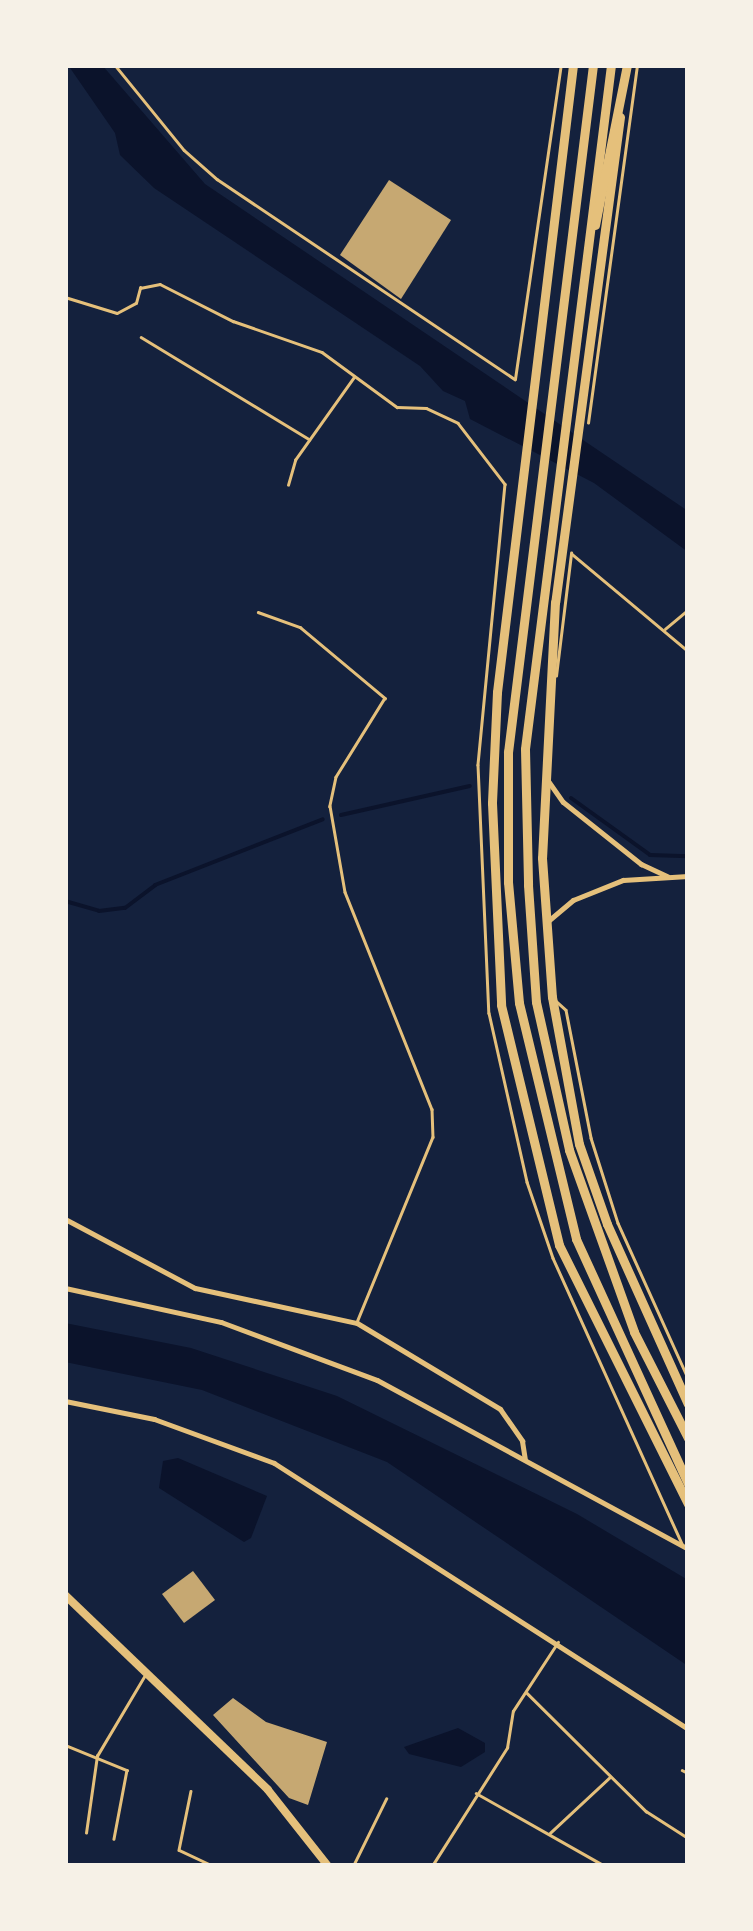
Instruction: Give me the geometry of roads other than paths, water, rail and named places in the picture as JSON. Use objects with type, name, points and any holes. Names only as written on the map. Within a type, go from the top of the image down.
[{"type":"main road","points":[[573,65],[524,464],[492,803],[501,1005],[559,1245],[688,1504]]},
{"type":"main road","points":[[591,65],[538,477],[508,752],[508,882],[520,1003],[576,1239],[688,1484]]},
{"type":"main road","points":[[610,65],[554,486],[525,749],[536,1002],[593,1233],[688,1438]]},
{"type":"main road","points":[[578,306],[627,65]]},
{"type":"main road","points":[[627,65],[566,507],[544,775],[547,922],[552,997],[578,1144],[607,1224],[688,1404]]},
{"type":"street","points":[[544,775],[562,802],[641,864],[666,876]]},
{"type":"street","points":[[547,922],[573,900],[623,880],[688,876]]},
{"type":"street","points":[[65,1219],[195,1288],[357,1323],[500,1409],[522,1441],[526,1461]]},
{"type":"street","points":[[65,1288],[282,1342],[378,1380],[685,1548]]},
{"type":"street","points":[[65,1402],[154,1420],[274,1462],[688,1729]]},
{"type":"street","points":[[65,1594],[300,1824],[328,1866]]},
{"type":"lane","points":[[115,65],[184,150],[217,178],[515,379],[561,65]]},
{"type":"lane","points":[[588,423],[637,65]]},
{"type":"lane","points":[[65,296],[117,313],[136,303],[140,288],[160,284],[233,322],[322,352],[397,407],[426,408],[458,422],[505,484],[477,801],[492,1028],[527,1182],[554,1258],[685,1548]]},
{"type":"lane","points":[[141,337],[309,439]]},
{"type":"lane","points":[[288,486],[309,439],[354,375]]},
{"type":"lane","points":[[545,756],[571,553],[688,651]]},
{"type":"lane","points":[[664,630],[688,610]]},
{"type":"lane","points":[[258,612],[300,627],[378,686],[385,698],[336,777],[330,806],[345,892],[432,1109],[433,1138],[427,1165],[357,1323]]},
{"type":"lane","points":[[552,997],[566,1010],[590,1138],[618,1223],[688,1378]]},
{"type":"lane","points":[[432,1866],[507,1748],[514,1711],[558,1642]]},
{"type":"lane","points":[[86,1833],[97,1756],[147,1672]]},
{"type":"lane","points":[[526,1693],[646,1811],[688,1838]]},
{"type":"lane","points":[[65,1746],[127,1770],[114,1839]]},
{"type":"lane","points":[[682,1770],[688,1773]]},
{"type":"lane","points":[[549,1834],[611,1776]]},
{"type":"lane","points":[[191,1790],[179,1850],[213,1866]]},
{"type":"lane","points":[[476,1792],[605,1866]]},
{"type":"lane","points":[[353,1866],[386,1799]]},
{"type":"water","points":[[68,65],[102,65],[205,184],[688,511],[688,552],[594,483],[470,419],[465,401],[443,391],[420,366],[154,188],[120,155],[115,133]]},
{"type":"water","points":[[65,1323],[191,1348],[337,1396],[577,1514],[688,1580],[688,1666],[387,1462],[202,1390],[65,1362]]},
{"type":"water","points":[[178,1458],[267,1496],[251,1538],[244,1542],[159,1488],[163,1461]]},
{"type":"water","points":[[458,1728],[485,1743],[485,1752],[461,1767],[409,1754],[404,1747]]},
{"type":"waterway","points":[[341,815],[470,786]]},
{"type":"waterway","points":[[571,798],[650,855],[688,856]]},
{"type":"waterway","points":[[65,901],[99,911],[125,908],[155,885],[323,819]]}]
